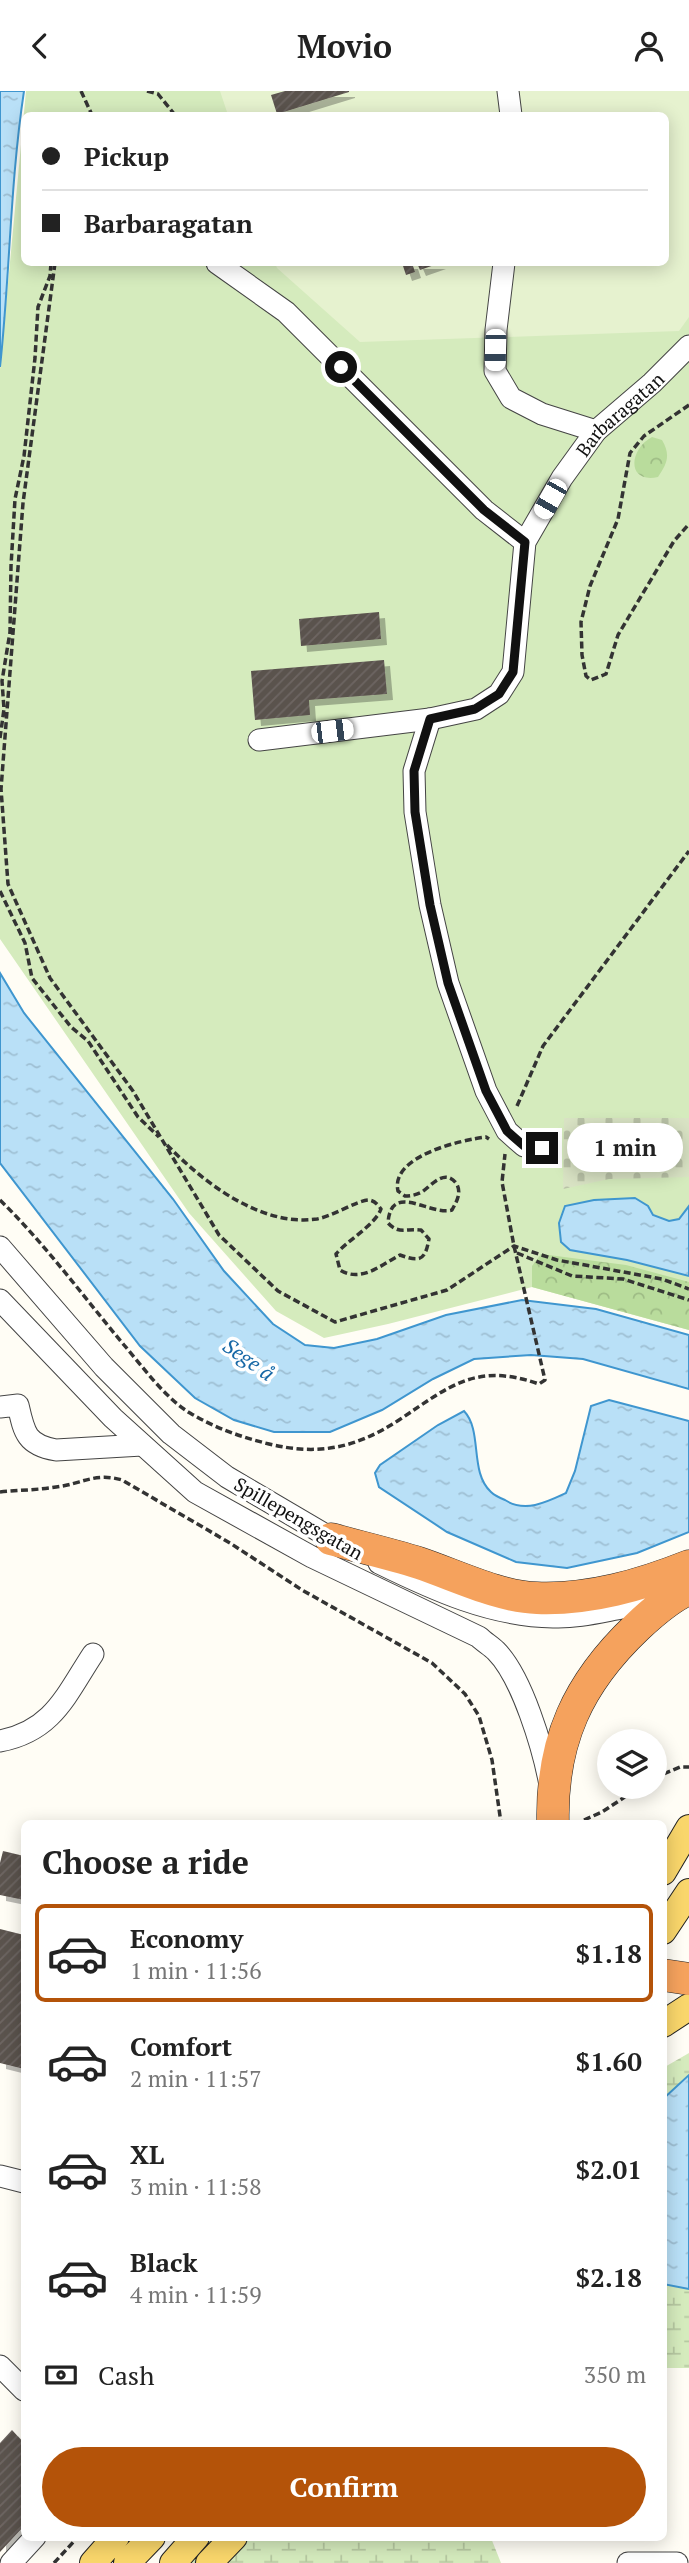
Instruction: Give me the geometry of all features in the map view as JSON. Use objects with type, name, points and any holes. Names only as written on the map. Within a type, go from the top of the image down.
[{"type":"highway","points":[[331,1539],[419,1563],[476,1585],[536,1598],[585,1596],[647,1582],[686,1582]]},
{"type":"highway","points":[[553,1812],[558,1761],[568,1723],[585,1686],[623,1640],[686,1582]]},
{"type":"highway","points":[[667,1976],[689,1979]]},
{"type":"main road","points":[[667,1865],[689,1828]]},
{"type":"main road","points":[[667,1925],[689,1892]]},
{"type":"main road","points":[[667,2021],[689,2007]]},
{"type":"main road","points":[[93,2563],[112,2541]]},
{"type":"main road","points":[[127,2563],[148,2541]]},
{"type":"main road","points":[[173,2563],[193,2541]]},
{"type":"main road","points":[[209,2563],[230,2541]]},
{"type":"street","points":[[508,91],[511,112]]},
{"type":"street","points":[[220,266],[286,312],[484,510],[525,542]]},
{"type":"street","points":[[504,266],[496,330],[495,371],[510,398],[542,414],[596,431]]},
{"type":"street","name":"Barbaragatan","points":[[259,740],[430,719],[475,709],[499,694],[513,672],[525,542],[562,478],[596,431],[652,383],[689,346]]},
{"type":"street","points":[[430,719],[414,771],[415,812],[430,905],[448,983],[506,1141],[542,1148]]},
{"type":"street","name":"Spillepengsgatan","points":[[0,1247],[104,1367],[171,1434],[227,1477],[331,1539]]},
{"type":"street","name":"Spillepengsgatan","points":[[0,1300],[142,1445],[195,1492],[312,1557],[479,1637],[498,1652],[517,1683],[528,1709],[548,1777],[553,1812]]},
{"type":"street","points":[[6,1401],[35,1445],[56,1450],[142,1445]]},
{"type":"street","points":[[0,1741],[15,1739],[38,1728],[62,1704],[93,1654]]},
{"type":"street","points":[[0,2176],[21,2181]]},
{"type":"street","points":[[0,2366],[21,2387]]},
{"type":"street","points":[[11,2563],[31,2541]]},
{"type":"street","points":[[628,2563],[677,2563]]},
{"type":"path","points":[[81,91],[91,112]]},
{"type":"path","points":[[148,91],[158,94],[173,112]]},
{"type":"path","points":[[0,738],[4,709],[2,681],[10,632],[15,499],[24,456],[38,307],[52,266]]},
{"type":"path","points":[[53,266],[23,503],[1,789],[8,884],[50,978],[133,1091],[219,1235],[278,1291],[335,1322],[447,1290],[514,1246]]},
{"type":"path","points":[[689,405],[644,436],[631,453],[618,519],[590,586],[581,622],[582,655],[586,675],[591,680],[606,674],[618,635],[674,541],[689,524]]},
{"type":"path","points":[[0,1200],[142,1369],[188,1412],[234,1435],[292,1449],[319,1450],[350,1445],[384,1429],[468,1378],[499,1374],[539,1384],[545,1380],[502,1182],[506,1141],[543,1046],[689,851]]},
{"type":"path","points":[[0,891],[25,943],[32,978],[71,1027],[88,1041],[138,1117],[191,1169],[256,1212],[283,1218],[316,1219],[367,1200],[376,1202],[381,1209],[378,1216],[336,1254],[340,1270],[347,1275],[362,1275],[400,1255],[415,1260],[422,1258],[427,1251],[429,1239],[421,1230],[411,1228],[403,1232],[395,1230],[388,1223],[389,1212],[395,1204],[414,1202],[443,1212],[452,1210],[457,1201],[460,1191],[456,1184],[452,1179],[443,1178],[413,1196],[405,1196],[398,1191],[396,1182],[406,1166],[420,1157],[462,1140],[486,1137],[506,1141]]},
{"type":"path","points":[[514,1246],[557,1260],[662,1279],[689,1289]]},
{"type":"path","points":[[517,1253],[572,1276],[623,1279],[689,1300]]},
{"type":"path","points":[[0,1492],[54,1488],[93,1477],[105,1476],[122,1480],[230,1543],[302,1590],[432,1663],[465,1694],[479,1716],[492,1760],[501,1820]]},
{"type":"path","points":[[667,1772],[680,1767],[689,1767]]},
{"type":"path","points":[[584,1820],[622,1799]]},
{"type":"path","points":[[54,2563],[74,2541]]},
{"type":"green space","points":[[26,91],[689,91],[689,1330],[532,1287],[324,1338],[276,1311],[189,1213],[0,939],[0,369],[21,144],[21,266],[669,266],[669,112],[24,112]]},
{"type":"green space","points":[[220,91],[689,91],[689,317],[679,331],[360,342],[276,266],[669,266],[669,112],[227,112]]},
{"type":"green space","points":[[652,437],[662,440],[667,459],[658,477],[648,478],[636,471],[634,464],[639,449]]},
{"type":"green space","points":[[564,1118],[689,1118],[689,1177],[609,1179],[563,1189]]},
{"type":"green space","points":[[541,1254],[626,1265],[689,1282],[689,1330],[532,1287],[532,1266]]},
{"type":"green space","points":[[689,2053],[689,2075],[667,2095],[667,2066]]},
{"type":"green space","points":[[667,2285],[689,2289],[689,2368],[667,2368]]},
{"type":"green space","points":[[204,2541],[492,2541],[501,2563],[183,2563]]},
{"type":"water","points":[[0,91],[24,91],[16,160],[0,367]]},
{"type":"water","name":"Sege å","points":[[0,973],[24,1013],[173,1199],[224,1271],[273,1324],[305,1345],[334,1348],[377,1339],[446,1315],[522,1300],[596,1309],[689,1335],[689,1389],[583,1359],[531,1355],[474,1359],[433,1379],[382,1410],[330,1432],[274,1432],[234,1420],[195,1398],[140,1346],[0,1163]]},
{"type":"water","points":[[635,1198],[648,1206],[653,1215],[669,1221],[679,1219],[689,1206],[689,1276],[627,1260],[570,1250],[561,1242],[559,1223],[565,1206],[594,1200]]},
{"type":"water","points":[[609,1400],[689,1421],[689,1532],[637,1553],[567,1568],[516,1562],[447,1532],[379,1487],[375,1473],[380,1465],[438,1425],[464,1411],[473,1429],[480,1474],[491,1492],[520,1506],[551,1500],[566,1493],[575,1471],[591,1406]]},
{"type":"water","points":[[689,2075],[689,2289],[667,2285],[667,2095]]},
{"type":"building","points":[[285,91],[349,91],[284,112],[276,112],[271,95]]},
{"type":"building","points":[[403,266],[413,266],[415,272],[406,275]]},
{"type":"building","points":[[379,612],[381,639],[301,646],[299,619]]},
{"type":"building","points":[[384,660],[387,694],[309,700],[310,715],[255,720],[251,671]]},
{"type":"building","points":[[3,1851],[21,1855],[21,1899],[0,1895],[0,1863]]},
{"type":"building","points":[[0,1929],[21,1934],[21,2068],[0,2063]]},
{"type":"building","points":[[12,2430],[21,2440],[21,2529],[0,2552],[0,2443]]},
{"type":"route","points":[[341,367],[484,510],[525,542],[513,672],[499,694],[475,709],[430,719],[421,741],[414,771],[415,812],[430,905],[448,983],[486,1091],[507,1131],[524,1146],[542,1148]]}]
